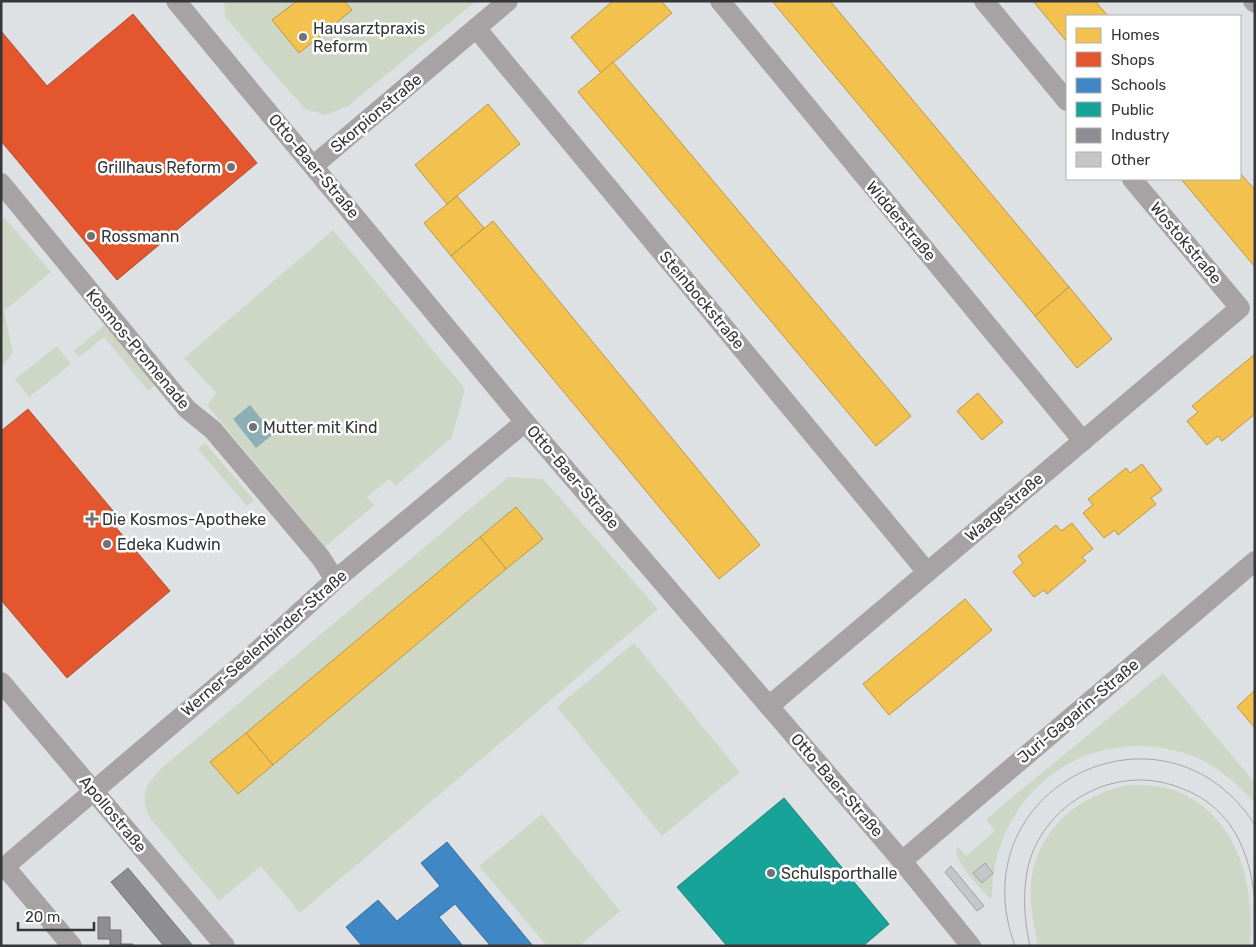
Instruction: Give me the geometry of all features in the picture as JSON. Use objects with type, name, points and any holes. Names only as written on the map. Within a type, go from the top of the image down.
[{"type":"street","name":"Skorpionstraße","points":[[313,166],[508,1]]},
{"type":"street","name":"Widderstraße","points":[[720,1],[1083,441]]},
{"type":"street","points":[[984,1],[1066,100]]},
{"type":"street","name":"Otto-Baer-Straße","points":[[180,2],[525,422],[902,860],[971,946]]},
{"type":"street","name":"Steinbockstraße","points":[[476,28],[927,572]]},
{"type":"street","name":"Wostokstraße","points":[[1133,180],[1240,308]]},
{"type":"street","name":"Kosmos-Promenade","points":[[1,184],[187,409],[213,430],[321,558],[335,580]]},
{"type":"street","name":"Waagestraße","points":[[769,706],[1240,308]]},
{"type":"street","name":"Werner-Seelenbinder-Straße","points":[[72,946],[3,868],[244,663],[335,580],[525,422]]},
{"type":"street","name":"Juri-Gagarin-Straße","points":[[902,860],[1255,561]]},
{"type":"street","name":"Apollostraße","points":[[1,682],[225,946]]},
{"type":"green space","points":[[224,1],[476,1],[348,106],[326,115],[305,109],[225,17]]},
{"type":"green space","points":[[5,218],[51,272],[4,311],[13,353],[1,368],[1,221]]},
{"type":"green space","points":[[333,230],[465,389],[452,437],[396,486],[389,479],[367,497],[374,505],[325,547],[207,405],[216,393],[184,358]]},
{"type":"green space","points":[[107,323],[156,385],[148,391],[104,337],[79,357],[74,351]]},
{"type":"green space","points":[[57,346],[71,364],[29,397],[15,379]]},
{"type":"green space","points":[[205,443],[254,500],[247,506],[198,449]]},
{"type":"green space","points":[[508,477],[543,479],[658,609],[300,913],[261,866],[219,901],[150,818],[146,810],[146,789],[164,766]],"holes":[[[516,507],[542,539],[237,794],[211,762]]]},
{"type":"green space","points":[[634,643],[740,772],[662,836],[557,707]]},
{"type":"green space","points":[[1163,673],[1255,783],[1255,803],[1227,777],[1195,757],[1157,747],[1121,747],[1086,756],[1056,772],[1030,795],[1010,824],[997,859],[992,897],[990,899],[963,866],[959,859],[957,846],[966,856],[995,831],[986,819]]},
{"type":"green space","points":[[1128,785],[1159,786],[1177,791],[1198,803],[1215,818],[1229,836],[1239,855],[1245,877],[1251,923],[1250,946],[1038,946],[1032,916],[1031,885],[1034,866],[1041,848],[1050,832],[1062,818],[1076,807],[1092,797]]},
{"type":"green space","points":[[542,814],[620,911],[579,946],[547,946],[479,866]]},
{"type":"water","points":[[250,405],[273,434],[256,448],[233,419]]},
{"type":"building: Homes","name":"Hausarztpraxis Reform","points":[[297,1],[344,1],[352,10],[299,53],[272,20]]},
{"type":"building: Homes","points":[[613,1],[661,1],[672,13],[601,73],[571,37]]},
{"type":"building: Homes","points":[[772,1],[830,1],[1069,287],[1035,316]]},
{"type":"building: Homes","points":[[1033,1],[1095,1],[1107,15],[1066,15],[1066,41]]},
{"type":"building: Homes","points":[[613,62],[911,416],[876,446],[578,92]]},
{"type":"building: Homes","points":[[488,104],[520,144],[447,204],[415,165]]},
{"type":"building: Homes","points":[[1241,174],[1255,190],[1255,267],[1182,180],[1241,180]]},
{"type":"building: Homes","points":[[457,196],[484,228],[451,256],[424,223]]},
{"type":"building: Homes","points":[[493,221],[760,545],[719,579],[451,256]]},
{"type":"building: Homes","points":[[1069,287],[1112,339],[1077,368],[1035,316]]},
{"type":"building: Homes","points":[[1255,354],[1255,414],[1222,441],[1218,436],[1207,445],[1187,421],[1198,412],[1192,406]]},
{"type":"building: Homes","points":[[978,393],[1003,422],[982,440],[957,411]]},
{"type":"building: Homes","points":[[1142,464],[1162,490],[1151,498],[1156,504],[1118,535],[1115,530],[1104,538],[1083,513],[1093,505],[1088,499],[1126,468],[1130,473]]},
{"type":"building: Homes","points":[[516,507],[543,539],[506,569],[480,537]]},
{"type":"building: Homes","points":[[1072,523],[1093,549],[1082,557],[1086,561],[1047,594],[1044,590],[1034,597],[1013,572],[1023,563],[1018,556],[1056,525],[1061,531]]},
{"type":"building: Homes","points":[[480,537],[506,569],[273,765],[246,733]]},
{"type":"building: Homes","points":[[965,599],[992,630],[889,715],[863,684]]},
{"type":"building: Homes","points":[[1255,690],[1255,728],[1237,707]]},
{"type":"building: Homes","points":[[246,733],[273,765],[238,794],[210,762]]},
{"type":"building: Shops","points":[[133,14],[257,163],[117,280],[1,141],[1,31],[47,86]]},
{"type":"building: Shops","points":[[28,409],[114,512],[107,517],[170,591],[67,678],[1,600],[1,431]]},
{"type":"building: Schools","points":[[447,842],[533,946],[487,946],[489,944],[455,904],[439,917],[463,946],[362,946],[346,927],[378,900],[397,921],[440,886],[421,863]]},
{"type":"building: Public","name":"Schulsporthalle","points":[[784,798],[889,924],[863,946],[727,946],[677,887]]},
{"type":"building: Industry","points":[[128,868],[193,946],[164,946],[111,882]]},
{"type":"building: Industry","points":[[98,917],[110,917],[110,930],[121,930],[121,944],[133,944],[133,946],[110,946],[110,939],[98,939]]},
{"type":"building: Other","points":[[985,863],[993,873],[982,883],[973,873]]},
{"type":"building: Other","points":[[951,866],[984,906],[977,911],[945,872]]},
{"type":"tram line","points":[[1015,946],[1005,889],[1015,840],[1041,801],[1079,773],[1124,760],[1171,762],[1216,783],[1255,825]]},
{"type":"tram line","points":[[1030,946],[1025,915],[1025,884],[1029,863],[1038,842],[1050,823],[1066,807],[1085,794],[1105,786],[1127,781],[1150,780],[1182,788],[1200,797],[1215,808],[1234,831],[1246,856],[1255,900]]},
{"type":"place","name":"Hausarztpraxis Reform","points":[[303,37]]},
{"type":"place","name":"Grillhaus Reform","points":[[231,167]]},
{"type":"place","name":"Rossmann","points":[[91,236]]},
{"type":"place","name":"Mutter mit Kind","points":[[253,427]]},
{"type":"place","name":"Die Kosmos-Apotheke","points":[[92,519]]},
{"type":"place","name":"Edeka Kudwin","points":[[107,544]]},
{"type":"place","name":"Schulsporthalle","points":[[771,873]]}]
